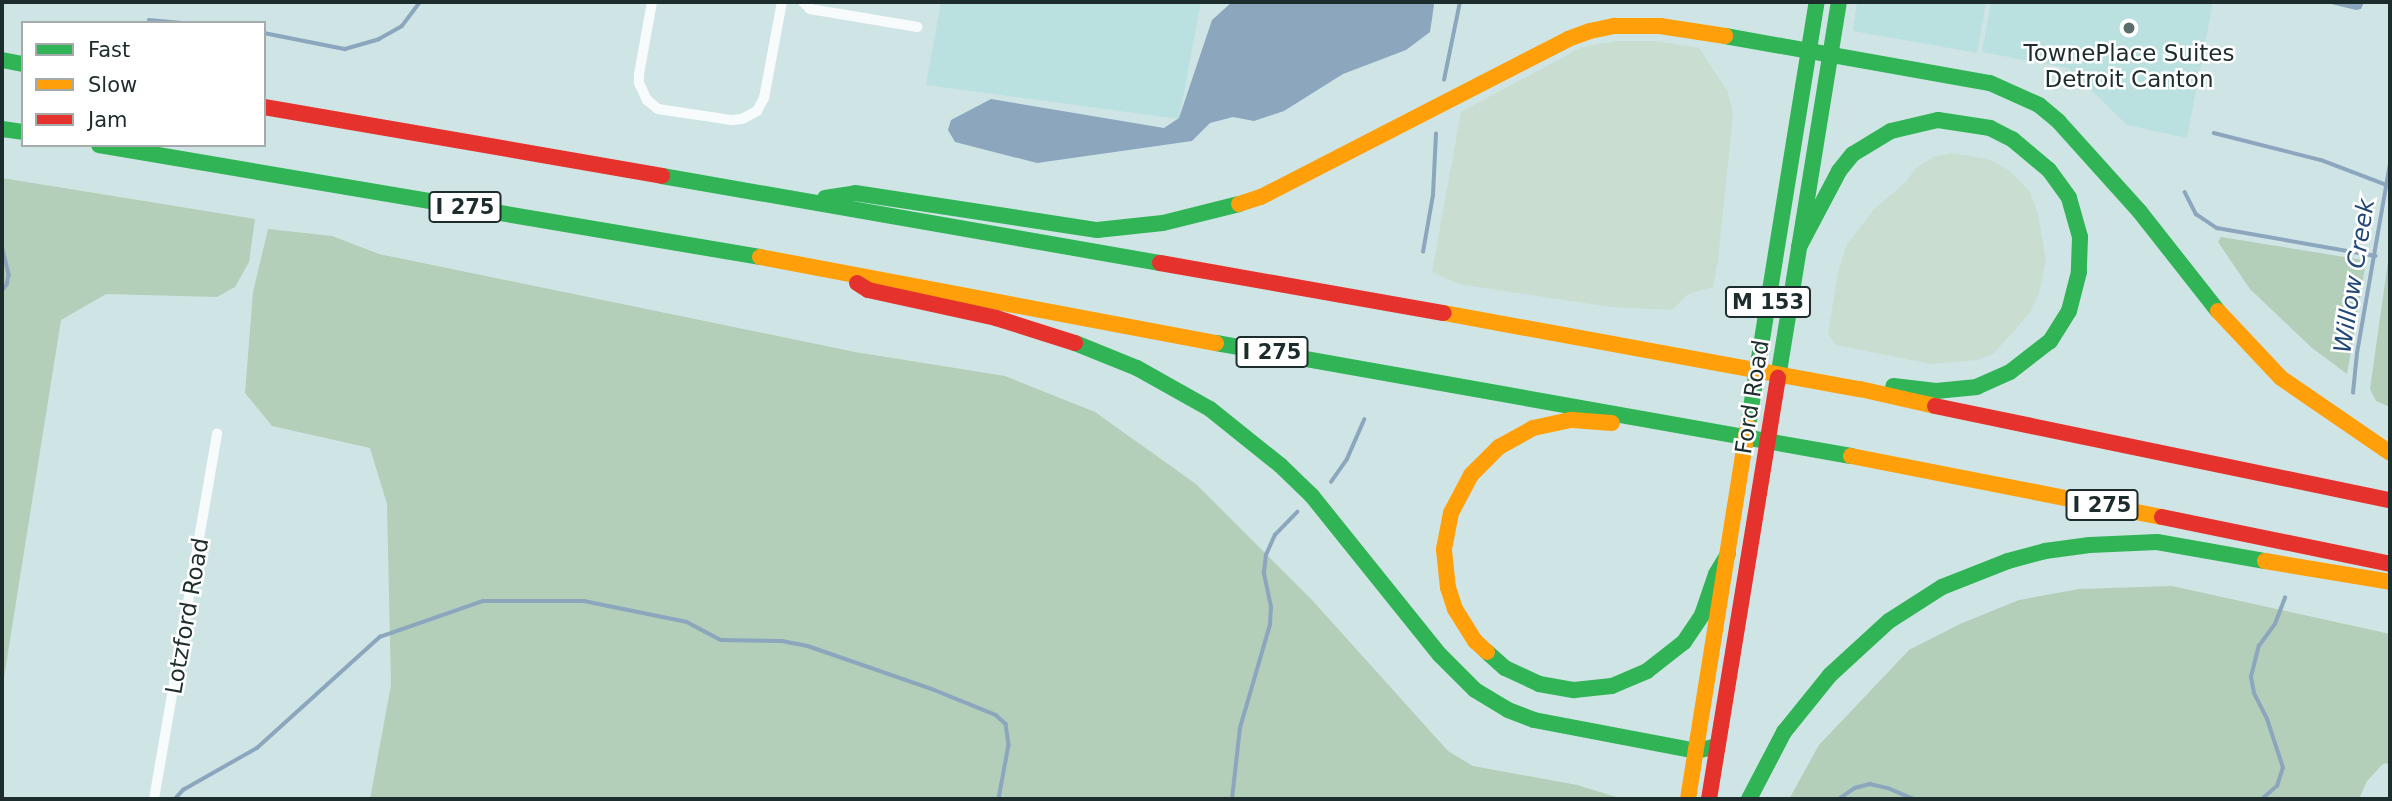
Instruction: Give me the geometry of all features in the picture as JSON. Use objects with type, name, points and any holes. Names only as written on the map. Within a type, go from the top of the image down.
[{"type":"main road","name":"Ford Road","points":[[1688,799],[1817,2]]},
{"type":"main road","name":"Ford Road","points":[[1709,799],[1839,2]]},
{"type":"main road","points":[[810,201],[855,193],[1097,230],[1199,216],[1261,197],[1568,39],[1614,26],[1660,26],[1990,83],[2039,105],[2059,122],[2140,212],[2195,285],[2254,352],[2329,414],[2390,453]]},
{"type":"main road","points":[[2,60],[21,64]]},
{"type":"main road","points":[[266,107],[1715,362],[1860,389],[2051,432],[2390,500]]},
{"type":"main road","points":[[1799,247],[1839,171],[1853,154],[1891,131],[1938,120],[1990,128],[2012,139],[2049,170],[2069,198],[2080,237],[2077,286],[2060,327],[2037,354],[2010,372],[1977,387],[1936,391],[1893,386],[1860,389]]},
{"type":"main road","points":[[2,129],[21,132]]},
{"type":"main road","name":"I 275","points":[[111,147],[831,269],[1088,321],[1714,429],[2390,564]]},
{"type":"main road","points":[[831,269],[868,290],[996,318],[1083,345],[1173,386],[1210,409],[1280,465],[1334,522],[1440,655],[1487,699],[1534,720],[1696,751],[1717,746]]},
{"type":"main road","points":[[1692,426],[1666,431],[1572,420],[1533,428],[1499,447],[1471,475],[1451,513],[1444,549],[1448,588],[1458,616],[1475,641],[1505,668],[1519,676],[1556,688],[1595,689],[1639,675],[1684,642],[1702,615],[1716,574],[1728,554]]},
{"type":"main road","points":[[1749,799],[1784,732],[1830,675],[1860,645],[1889,621],[1942,587],[2008,561],[2045,551],[2090,545],[2157,542],[2390,582]]},
{"type":"street","points":[[652,2],[639,74],[642,92],[647,100],[658,108],[732,120],[742,120],[757,111],[764,98],[782,2]]},
{"type":"street","points":[[803,2],[810,9],[917,27]]},
{"type":"street","name":"Lotzford Road","points":[[154,799],[217,433]]},
{"type":"shaded area","points":[[941,2],[1201,2],[1179,119],[926,85]]},
{"type":"shaded area","points":[[1232,2],[1433,2],[1434,5],[1430,32],[1406,50],[1343,74],[1284,111],[1254,121],[1233,117],[1210,123],[1192,141],[1037,163],[955,142],[948,130],[951,120],[991,99],[1164,128],[1179,118],[1212,20]]},
{"type":"shaded area","points":[[1857,2],[1986,2],[1977,53],[1853,31]]},
{"type":"shaded area","points":[[1991,2],[2213,2],[2187,138],[2127,125],[2068,68],[1982,52]]},
{"type":"shaded area","points":[[2323,2],[2364,2],[2361,9],[2356,10]]},
{"type":"green space","points":[[1617,41],[1654,41],[1699,48],[1728,92],[1733,115],[1713,287],[1688,294],[1672,310],[1611,307],[1458,284],[1432,272],[1461,112],[1582,47]]},
{"type":"green space","points":[[1950,153],[1988,159],[2010,171],[2030,192],[2038,214],[2046,260],[2040,291],[2030,313],[1993,354],[1977,360],[1931,364],[1836,345],[1828,334],[1838,272],[1847,244],[1875,208],[1905,183],[1916,168],[1933,157]]},
{"type":"green space","points":[[2,178],[255,219],[249,262],[235,287],[217,297],[106,294],[61,320],[2,690]]},
{"type":"green space","points":[[268,229],[332,236],[379,254],[855,352],[1005,376],[1095,412],[1196,484],[1312,600],[1448,751],[1473,766],[1577,785],[1623,799],[370,799],[391,685],[387,504],[370,448],[272,426],[245,393],[253,292]]},
{"type":"green space","points":[[2221,237],[2363,260],[2365,267],[2347,374],[2312,348],[2250,289],[2218,242]]},
{"type":"green space","points":[[2390,247],[2390,407],[2376,401],[2370,389]]},
{"type":"green space","points":[[2172,586],[2390,634],[2390,763],[2383,764],[2367,781],[2359,799],[1789,799],[1819,745],[1909,650],[1960,624],[2019,600],[2079,589]]},
{"type":"waterway","points":[[266,33],[345,49],[379,39],[402,26],[420,2]]},
{"type":"waterway","points":[[1444,80],[1460,2]]},
{"type":"waterway","points":[[149,20],[160,21]]},
{"type":"waterway","points":[[2214,133],[2321,160],[2387,185]]},
{"type":"waterway","points":[[1423,252],[1433,195],[1436,134]]},
{"type":"waterway","name":"Willow Creek","points":[[2353,393],[2357,353],[2390,164]]},
{"type":"waterway","points":[[2185,192],[2196,214],[2217,228],[2376,256]]},
{"type":"waterway","points":[[2,246],[9,275],[7,285],[2,291]]},
{"type":"waterway","points":[[1331,482],[1347,459],[1364,420]]},
{"type":"waterway","points":[[1232,799],[1240,728],[1270,625],[1271,607],[1264,573],[1266,555],[1275,535],[1297,512]]},
{"type":"waterway","name":"Willow Creek","points":[[2262,799],[2277,786],[2283,768],[2267,719],[2254,693],[2251,677],[2259,646],[2275,624],[2285,598]]},
{"type":"waterway","points":[[175,799],[183,790],[257,748],[380,637],[483,601],[584,601],[687,622],[721,640],[782,641],[808,646],[932,689],[996,715],[1006,724],[1009,745],[999,799]]},
{"type":"waterway","name":"Willow Creek","points":[[1839,799],[1855,788],[1870,784],[1914,799]]},
{"type":"waterway","name":"Willow Creek","points":[[1385,799],[1416,799]]},
{"type":"traffic: fast","points":[[1748,426],[1817,2]]},
{"type":"traffic: fast","points":[[1778,378],[1839,2]]},
{"type":"traffic: fast","points":[[1725,36],[1990,83],[2039,105],[2059,122],[2140,212],[2218,311]]},
{"type":"traffic: fast","points":[[2,60],[21,64]]},
{"type":"traffic: fast","points":[[1799,247],[1839,171],[1853,154],[1891,131],[1938,120],[1990,128],[2012,139],[2049,170],[2069,198],[2080,237],[2079,272],[2069,311],[2050,341],[2010,372],[1977,387],[1936,391],[1893,386]]},
{"type":"traffic: fast","points":[[2,129],[21,132]]},
{"type":"traffic: fast","points":[[111,147],[760,257]]},
{"type":"traffic: fast","points":[[662,176],[1160,263]]},
{"type":"traffic: fast","points":[[825,198],[855,193],[1097,230],[1163,223],[1239,204]]},
{"type":"traffic: fast","points":[[1075,343],[1137,368],[1210,409],[1280,465],[1312,496],[1440,655],[1475,690],[1508,710],[1534,720],[1696,751],[1717,746]]},
{"type":"traffic: fast","points":[[1216,343],[1851,456]]},
{"type":"traffic: fast","points":[[1749,799],[1784,732],[1830,675],[1889,621],[1942,587],[2008,561],[2045,551],[2090,545],[2157,542],[2265,561]]},
{"type":"traffic: fast","points":[[1487,652],[1505,668],[1539,684],[1574,690],[1612,686],[1647,671],[1684,642],[1702,615],[1716,574],[1728,554]]},
{"type":"traffic: slow","points":[[1239,204],[1261,197],[1568,39],[1590,31],[1614,26],[1660,26],[1725,36]]},
{"type":"traffic: slow","points":[[760,257],[1216,343]]},
{"type":"traffic: slow","points":[[2218,311],[2281,378],[2390,453]]},
{"type":"traffic: slow","points":[[1444,313],[1860,389],[1935,406]]},
{"type":"traffic: slow","points":[[1487,652],[1475,641],[1455,609],[1448,588],[1444,549],[1451,513],[1471,475],[1499,447],[1533,428],[1572,420],[1612,423]]},
{"type":"traffic: slow","points":[[1688,799],[1748,426]]},
{"type":"traffic: slow","points":[[1851,456],[2162,517]]},
{"type":"traffic: slow","points":[[2265,561],[2390,582]]},
{"type":"traffic: jam","points":[[266,107],[662,176]]},
{"type":"traffic: jam","points":[[1160,263],[1444,313]]},
{"type":"traffic: jam","points":[[857,283],[868,290],[996,318],[1075,343]]},
{"type":"traffic: jam","points":[[1709,799],[1778,378]]},
{"type":"traffic: jam","points":[[1935,406],[2390,500]]},
{"type":"traffic: jam","points":[[2162,517],[2390,564]]},
{"type":"place","name":"TownePlace Suites Detroit Canton","points":[[2129,28]]}]
